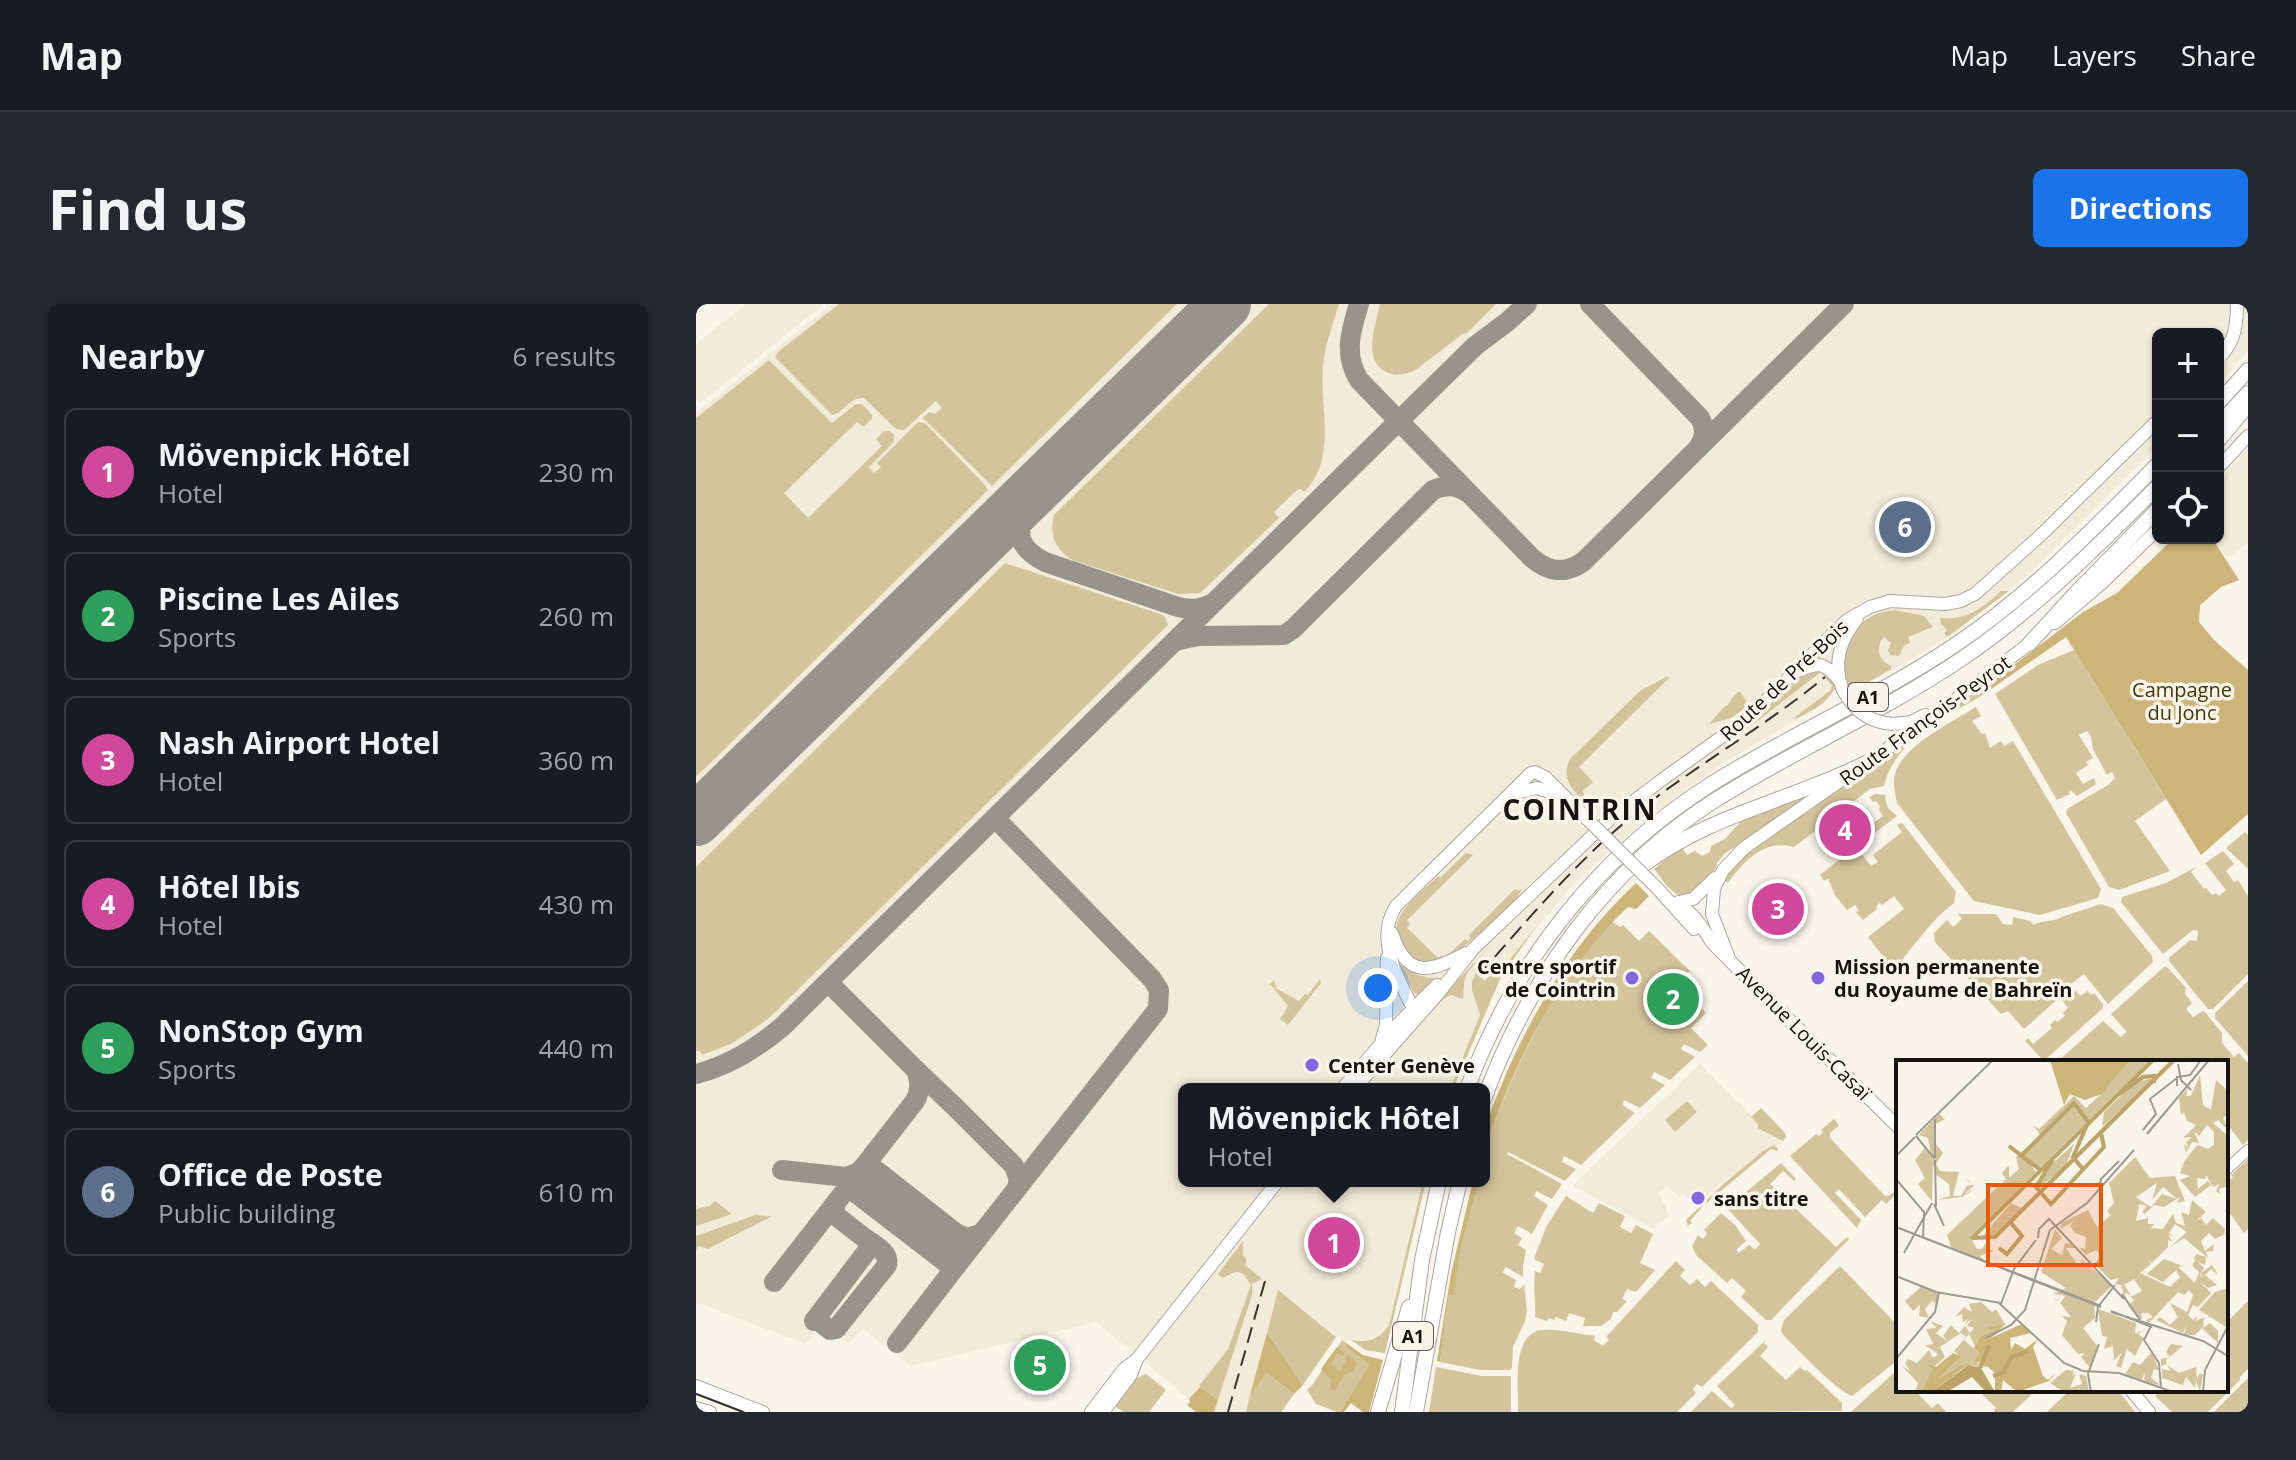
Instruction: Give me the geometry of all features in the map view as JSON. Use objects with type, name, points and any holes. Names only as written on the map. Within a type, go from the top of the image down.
[{"type":"highway","points":[[2221,400],[2248,370]]},
{"type":"highway","points":[[2224,419],[2248,393]]},
{"type":"highway","points":[[2224,434],[2248,405]]},
{"type":"highway","name":"A1","points":[[1470,1083],[1499,1015],[1541,944],[1587,890],[1639,838],[1724,776],[1904,677],[1972,633],[2036,582],[2152,470]]},
{"type":"highway","name":"A1","points":[[1490,1084],[1526,1006],[1549,968],[1596,904],[1634,863],[1682,823],[1750,779],[1912,690],[1982,645],[2046,594],[2152,492]]},
{"type":"highway","points":[[2029,644],[2152,515]]},
{"type":"highway","points":[[1576,931],[1629,877],[1686,837],[1868,762]]},
{"type":"highway","name":"A1","points":[[1402,1412],[1422,1260],[1438,1187]]},
{"type":"highway","name":"A1","points":[[1416,1412],[1459,1187]]},
{"type":"highway","points":[[1378,1412],[1422,1260]]},
{"type":"highway","points":[[1385,1412],[1396,1355]]},
{"type":"highway","points":[[1423,1412],[1426,1359]]},
{"type":"main road","points":[[2224,351],[2233,338],[2237,304]]},
{"type":"main road","points":[[1841,684],[1838,657],[1841,643],[1864,610],[1890,601],[1945,604],[1966,600],[2026,550],[2152,426]]},
{"type":"main road","points":[[2224,462],[2248,436]]},
{"type":"main road","name":"Route François-Peyrot","points":[[1730,961],[1711,906],[1714,889],[1723,870],[1744,848],[2029,644],[2093,591],[2152,535]]},
{"type":"main road","name":"Route de Pré-Bois","points":[[1347,1083],[1381,1042],[1454,973],[1473,949],[1610,819],[1732,731],[1835,630],[1864,610]]},
{"type":"main road","points":[[1794,673],[1810,666],[1828,668],[1848,699],[1862,713],[1878,722],[1911,722],[1946,705]]},
{"type":"main road","points":[[1381,1042],[1386,1029],[1388,922],[1400,901],[1529,775],[1535,772],[1545,777],[1566,798]]},
{"type":"main road","points":[[1508,795],[1537,788],[1566,798]]},
{"type":"main road","name":"Avenue Louis-Casaï","points":[[1566,798],[1701,936],[1710,939],[1896,1125]]},
{"type":"main road","points":[[1672,903],[1693,899],[1723,870]]},
{"type":"main road","points":[[1388,922],[1399,951],[1407,962],[1417,968],[1439,967],[1473,949]]},
{"type":"main road","points":[[1388,953],[1415,1012]]},
{"type":"main road","name":"Route de Pré-Bois","points":[[1359,1083],[1415,1012]]},
{"type":"main road","points":[[1091,1412],[1273,1187]]},
{"type":"main road","points":[[1103,1412],[1131,1375],[1137,1359]]},
{"type":"main road","points":[[696,1386],[763,1412]]},
{"type":"main road","points":[[2133,1392],[2149,1412]]},
{"type":"main road","points":[[696,1408],[710,1412]]},
{"type":"street","points":[[2228,1168],[2248,1150]]},
{"type":"shaded area","points":[[746,304],[824,304],[700,403],[696,399],[696,344]]},
{"type":"shaded area","points":[[832,304],[2248,304],[2248,350],[2224,380],[2224,328],[2152,328],[2152,452],[2027,576],[1960,629],[1840,698],[1835,690],[1823,704],[1699,780],[1652,815],[1572,886],[1498,974],[1485,981],[1476,974],[1480,1015],[1452,1083],[1178,1083],[1178,1187],[1422,1187],[1389,1325],[1384,1333],[1368,1341],[1350,1339],[1346,1343],[1278,1291],[1246,1412],[1214,1412],[1252,1295],[1251,1285],[1228,1350],[1189,1399],[1096,1322],[911,1366],[863,1329],[849,1343],[815,1330],[805,1344],[696,1304],[696,413]]},
{"type":"shaded area","points":[[839,304],[1177,304],[992,486],[922,419],[929,412],[935,414],[942,408],[936,401],[904,430],[896,429],[864,398],[854,400],[832,415],[775,357]]},
{"type":"shaded area","points":[[1269,304],[1339,304],[1323,365],[1324,448],[1321,464],[1304,492],[1297,490],[1274,512],[1279,518],[1200,593],[1178,594],[1066,556],[1053,535],[1054,515]]},
{"type":"shaded area","points":[[1380,304],[1496,304],[1466,334],[1414,371],[1398,375],[1383,370],[1374,357],[1372,339]]},
{"type":"shaded area","points":[[769,360],[832,423],[856,404],[862,404],[872,415],[864,427],[857,422],[784,493],[808,518],[882,446],[876,439],[884,431],[894,435],[894,442],[869,467],[874,473],[881,467],[877,463],[918,422],[925,423],[988,490],[696,777],[696,418]]},
{"type":"shaded area","points":[[2248,448],[2248,543],[2227,558],[2216,544],[2224,544],[2224,474]]},
{"type":"shaded area","points":[[1005,563],[1160,614],[1168,625],[768,1019],[731,1044],[702,1055],[696,1051],[696,867]]},
{"type":"shaded area","points":[[2001,591],[2009,591],[1947,637],[1944,633],[1947,630],[1940,618],[1974,612]]},
{"type":"shaded area","points":[[1895,610],[1924,616],[1933,627],[1908,637],[1910,642],[1899,656],[1890,655],[1888,650],[1891,643],[1884,637],[1879,653],[1891,669],[1850,693],[1844,664],[1850,638],[1867,619]]},
{"type":"shaded area","points":[[2074,650],[2166,799],[2135,821],[2170,871],[2119,890],[2109,887],[2066,813],[2067,809],[2115,778],[2112,772],[2107,775],[2093,749],[2091,737],[2087,731],[2079,735],[2093,758],[2076,773],[2083,784],[2094,778],[2096,784],[2077,796],[2071,790],[2070,794],[2057,800],[1995,694],[2038,665]]},
{"type":"shaded area","points":[[1822,668],[1835,688],[1823,702],[1796,719],[1830,691],[1832,686],[1821,672],[1747,729],[1807,671]]},
{"type":"shaded area","points":[[1668,676],[1579,767],[1593,782],[1583,791],[1588,805],[1568,779],[1570,759],[1641,690]]},
{"type":"shaded area","points":[[1984,688],[1984,694],[1910,743],[1899,755],[1884,786],[1870,789],[1794,847],[1783,845],[1764,849],[1748,860],[1728,883],[1723,880],[1745,853]]},
{"type":"shaded area","points":[[1739,691],[1746,700],[1744,709],[1731,718],[1709,724],[1728,705]]},
{"type":"shaded area","points":[[1976,707],[1981,716],[1972,721],[1982,734],[1985,733],[1990,748],[2001,741],[2004,746],[2013,741],[2101,889],[2098,898],[2040,915],[1974,901],[1897,803],[1894,787],[1896,771],[1910,751],[1931,734]]},
{"type":"shaded area","points":[[1821,788],[1725,853],[1708,879],[1687,896],[1675,893],[1654,869],[1685,846],[1683,849],[1687,855],[1695,851],[1702,856],[1710,852],[1711,846],[1725,839],[1744,818]]},
{"type":"shaded area","points":[[1886,795],[1888,808],[1897,816],[1856,847],[1871,866],[1878,862],[1873,855],[1902,832],[1897,825],[1902,823],[1956,892],[1954,903],[1929,926],[1894,970],[1868,937],[1904,909],[1894,896],[1876,906],[1877,909],[1863,920],[1856,912],[1859,910],[1855,905],[1847,910],[1828,879],[1824,881],[1820,875],[1847,849],[1843,839],[1869,820],[1872,824],[1883,816],[1880,806],[1869,797]]},
{"type":"shaded area","points":[[2245,832],[2248,835],[2248,869],[2226,848]]},
{"type":"shaded area","points":[[2223,851],[2234,864],[2226,871],[2234,882],[2238,880],[2248,896],[2248,974],[2213,1009],[2208,1009],[2169,961],[2190,940],[2197,941],[2198,931],[2193,930],[2163,954],[2121,902],[2122,897],[2166,883],[2196,867],[2191,872],[2204,889],[2219,896],[2226,890],[2205,863]]},
{"type":"shaded area","points":[[1466,853],[1473,855],[1407,920],[1410,924],[1407,928],[1438,958],[1445,958],[1465,939],[1468,941],[1471,938],[1469,935],[1515,889],[1522,889],[1508,909],[1454,954],[1439,962],[1421,962],[1400,945],[1397,936],[1399,918],[1416,896]]},
{"type":"shaded area","points":[[2101,904],[2113,908],[2152,956],[2153,962],[2108,1004],[2084,974],[2067,987],[2072,994],[2076,991],[2080,996],[2088,991],[2091,995],[2094,993],[2103,1008],[2046,1059],[2041,1058],[2025,1041],[2028,1038],[2033,1044],[2052,1028],[2050,1025],[2055,1020],[2057,1022],[2065,1016],[2063,1013],[2068,1008],[2060,997],[2024,1029],[2008,1011],[2001,1014],[1935,942],[1934,933],[1947,920],[1953,927],[1962,919],[1958,914],[1996,914],[2003,924],[2012,925],[2013,917],[2034,925]]},
{"type":"shaded area","points":[[1612,922],[1621,927],[1623,925],[1639,941],[1649,931],[1690,971],[1678,983],[1706,1013],[1691,1028],[1708,1045],[1700,1052],[1684,1044],[1681,1049],[1695,1057],[1670,1080],[1654,1072],[1651,1078],[1665,1085],[1640,1108],[1624,1100],[1622,1105],[1635,1113],[1581,1165],[1564,1156],[1562,1162],[1576,1169],[1565,1181],[1508,1152],[1562,1184],[1552,1199],[1536,1191],[1534,1196],[1548,1205],[1532,1234],[1518,1226],[1514,1233],[1522,1238],[1518,1245],[1526,1250],[1523,1277],[1506,1267],[1502,1272],[1516,1280],[1514,1287],[1520,1289],[1524,1284],[1527,1311],[1513,1347],[1512,1368],[1480,1370],[1440,1362],[1449,1295],[1452,1295],[1477,1187],[1490,1187],[1490,1135],[1538,1026],[1592,943]]},
{"type":"shaded area","points":[[1536,927],[1501,977],[1456,1083],[1452,1083],[1480,1015],[1472,982],[1476,973],[1485,981],[1494,970],[1498,974]]},
{"type":"shaded area","points":[[1492,944],[1467,973],[1463,999],[1451,995],[1443,999],[1370,1081],[1410,1030]]},
{"type":"shaded area","points":[[1398,963],[1417,975],[1435,979],[1419,995],[1414,993],[1402,970],[1399,970]]},
{"type":"shaded area","points":[[2167,967],[2186,988],[2185,994],[2192,1003],[2186,1009],[2193,1017],[2205,1012],[2222,1033],[2222,1043],[2234,1057],[2239,1053],[2248,1063],[2248,1140],[2243,1145],[2228,1125],[2228,1060],[2059,1060],[2103,1021],[2121,1037],[2127,1032],[2111,1014]]},
{"type":"shaded area","points":[[1320,979],[1321,983],[1288,1025],[1280,1019],[1288,1006],[1271,985],[1268,986],[1274,980],[1277,989],[1299,1001]]},
{"type":"shaded area","points":[[2248,981],[2248,1056],[2215,1018],[2215,1013]]},
{"type":"shaded area","points":[[1700,1064],[1758,1124],[1783,1141],[1777,1147],[1774,1145],[1763,1151],[1732,1177],[1729,1176],[1695,1207],[1683,1193],[1679,1197],[1667,1186],[1659,1193],[1669,1215],[1655,1230],[1575,1187],[1574,1184]]},
{"type":"shaded area","points":[[1687,1101],[1697,1112],[1675,1132],[1665,1120]]},
{"type":"shaded area","points":[[1761,1108],[1785,1133],[1783,1141],[1758,1128],[1751,1117]]},
{"type":"shaded area","points":[[1834,1119],[1839,1125],[1830,1133],[1830,1138],[1885,1196],[1896,1190],[1896,1194],[1886,1204],[1882,1200],[1865,1217],[1839,1189],[1835,1193],[1861,1220],[1857,1228],[1790,1156],[1816,1134],[1819,1136],[1823,1132],[1821,1130]]},
{"type":"shaded area","points":[[1774,1145],[1778,1151],[1771,1149],[1703,1206],[1688,1226],[1686,1220],[1721,1186]]},
{"type":"shaded area","points":[[2248,1159],[2248,1229],[2244,1233],[2228,1211],[2228,1179],[2233,1178],[2231,1175]]},
{"type":"shaded area","points":[[1781,1163],[1796,1179],[1794,1181],[1783,1171],[1770,1184],[1836,1247],[1847,1237],[1849,1239],[1771,1320],[1766,1320],[1741,1297],[1746,1291],[1732,1278],[1727,1283],[1696,1255],[1692,1246],[1698,1235],[1703,1239],[1707,1234],[1704,1230],[1721,1213],[1735,1225],[1746,1241],[1736,1250],[1739,1253],[1749,1245],[1755,1250],[1760,1244],[1727,1208]]},
{"type":"shaded area","points":[[1422,1187],[1425,1187],[1385,1353],[1365,1350],[1350,1339],[1372,1340],[1389,1325]]},
{"type":"shaded area","points":[[1566,1196],[1593,1213],[1599,1203],[1625,1216],[1620,1227],[1631,1233],[1636,1225],[1653,1234],[1640,1263],[1655,1270],[1636,1292],[1627,1289],[1622,1299],[1627,1301],[1601,1326],[1583,1326],[1585,1318],[1569,1313],[1566,1321],[1556,1317],[1547,1321],[1535,1317],[1535,1271],[1540,1273],[1544,1264],[1534,1259],[1546,1227]]},
{"type":"shaded area","points":[[715,1201],[732,1214],[696,1226],[696,1209]]},
{"type":"shaded area","points":[[755,1215],[772,1216],[708,1249],[698,1246],[696,1250],[696,1236]]},
{"type":"shaded area","points":[[1243,1241],[1243,1255],[1247,1260],[1245,1265],[1262,1279],[1252,1284],[1252,1295],[1218,1400],[1199,1386],[1228,1349],[1251,1285],[1238,1272],[1223,1278],[1218,1274]]},
{"type":"shaded area","points":[[1676,1261],[1685,1270],[1680,1276],[1690,1285],[1697,1279],[1705,1287],[1711,1281],[1758,1325],[1758,1332],[1702,1387],[1697,1384],[1693,1389],[1696,1393],[1677,1412],[1518,1412],[1521,1350],[1533,1333],[1556,1330],[1595,1336],[1594,1340],[1603,1346],[1609,1340],[1606,1337]]},
{"type":"shaded area","points":[[1840,1266],[1896,1324],[1896,1362],[1852,1396],[1826,1378],[1783,1335],[1784,1320]]},
{"type":"shaded area","points":[[1278,1290],[1336,1337],[1303,1385],[1267,1333]]},
{"type":"shaded area","points":[[2248,1301],[2248,1369],[2228,1392],[2228,1321]]},
{"type":"shaded area","points":[[1342,1340],[1369,1365],[1340,1412],[1337,1412],[1316,1404],[1307,1390]]},
{"type":"shaded area","points":[[1766,1340],[1764,1343],[1768,1347],[1760,1356],[1786,1380],[1800,1367],[1807,1370],[1842,1403],[1842,1411],[1691,1412],[1712,1391],[1731,1408],[1735,1405],[1717,1386]]},
{"type":"shaded area","points":[[1436,1367],[1482,1376],[1511,1376],[1511,1412],[1429,1412]]},
{"type":"shaded area","points":[[1896,1371],[1896,1392],[1916,1392],[1932,1408],[1938,1403],[1946,1412],[1851,1412]]},
{"type":"shaded area","points":[[1267,1373],[1294,1394],[1281,1412],[1246,1412],[1250,1395]]},
{"type":"shaded area","points":[[1146,1374],[1165,1389],[1149,1412],[1123,1412],[1115,1406],[1133,1383]]},
{"type":"shaded area","points":[[2248,1378],[2248,1412],[2214,1412]]},
{"type":"shaded area","points":[[1980,1392],[2034,1392],[2013,1412],[1995,1412],[1996,1408]]},
{"type":"shaded area","points":[[2068,1392],[2120,1392],[2135,1412],[2047,1412]]},
{"type":"shaded area","points":[[2159,1392],[2228,1392],[2208,1412],[2172,1412],[2155,1396]]},
{"type":"green space","name":"Campagne du Jonc","points":[[2168,544],[2216,544],[2239,580],[2221,587],[2200,605],[2199,622],[2248,670],[2248,814],[2201,855],[2066,637],[1984,694],[1984,688],[2083,612],[2117,593]]},
{"type":"green space","points":[[1636,883],[1649,896],[1636,909],[1628,907],[1582,958],[1562,986],[1527,1047],[1490,1135],[1490,1113],[1531,1022],[1578,948]]},
{"type":"green space","points":[[1472,1187],[1477,1187],[1461,1247],[1453,1295],[1449,1295],[1440,1362],[1437,1361],[1451,1274]]},
{"type":"green space","points":[[1267,1333],[1303,1385],[1294,1394],[1267,1373],[1250,1395]]},
{"type":"green space","points":[[1346,1343],[1363,1355],[1383,1360],[1369,1412],[1363,1412],[1351,1403],[1344,1412],[1340,1412],[1369,1365],[1345,1346]]},
{"type":"green space","points":[[1337,1347],[1345,1353],[1342,1356],[1337,1353],[1331,1364],[1340,1373],[1348,1354],[1357,1363],[1352,1371],[1344,1375],[1335,1391],[1330,1390],[1331,1379],[1321,1369]]},
{"type":"green space","points":[[1200,1387],[1218,1400],[1214,1412],[1196,1412],[1187,1405]]},
{"type":"taxiway","points":[[1359,304],[1351,333],[1350,352],[1359,380],[1532,558],[1557,570],[1571,568],[1584,561],[1844,304]]},
{"type":"taxiway","points":[[696,1074],[742,1055],[782,1027],[1475,346],[1527,304]]},
{"type":"taxiway","points":[[1590,304],[1700,418],[1704,433],[1698,448]]},
{"type":"taxiway","points":[[1175,641],[1198,636],[1284,635],[1433,490],[1451,486],[1468,493]]},
{"type":"taxiway","points":[[1024,501],[1020,529],[1023,543],[1045,562],[1180,607],[1189,609],[1211,604]]},
{"type":"taxiway","points":[[848,1187],[948,1264],[960,1261],[1158,1009],[1159,990],[1152,979],[995,818]]},
{"type":"taxiway","points":[[774,1282],[915,1101],[919,1090],[916,1070],[828,982]]},
{"type":"taxiway","points":[[916,1070],[1014,1166],[1019,1180],[1017,1187]]},
{"type":"taxiway","points":[[782,1170],[846,1177],[859,1172],[867,1163],[956,1233],[967,1238],[980,1234]]},
{"type":"taxiway","points":[[858,1175],[949,1246],[959,1250],[972,1245]]},
{"type":"taxiway","points":[[814,1321],[870,1247],[867,1240],[835,1215],[836,1203]]},
{"type":"taxiway","points":[[820,1314],[820,1322],[830,1330],[836,1329],[887,1265],[884,1253],[866,1239]]},
{"type":"taxiway","points":[[897,1343],[960,1261]]},
{"type":"runway","points":[[696,820],[1225,304]]},
{"type":"tram line","points":[[696,1394],[743,1412]]},
{"type":"railway","points":[[1479,975],[1556,888],[1641,809],[1825,677]]},
{"type":"railway","points":[[1228,1412],[1265,1281]]},
{"type":"place","name":"Office de Poste","points":[[1905,527]]},
{"type":"place","name":"Hôtel Ibis","points":[[1845,830]]},
{"type":"place","name":"Nash Airport Hotel","points":[[1778,909]]},
{"type":"place","name":"Centre sportif de Cointrin","points":[[1632,978]]},
{"type":"place","name":"Mission permanente du Royaume de Bahreïn","points":[[1818,978]]},
{"type":"place","name":"Piscine Les Ailes","points":[[1673,999]]},
{"type":"place","name":"Center Genève","points":[[1312,1065]]},
{"type":"place","name":"sans titre","points":[[1698,1198]]},
{"type":"place","name":"Mövenpick Hôtel","points":[[1334,1243]]},
{"type":"place","name":"NonStop Gym","points":[[1040,1365]]},
{"type":"district","name":"COINTRIN","points":[[1580,809]]}]
